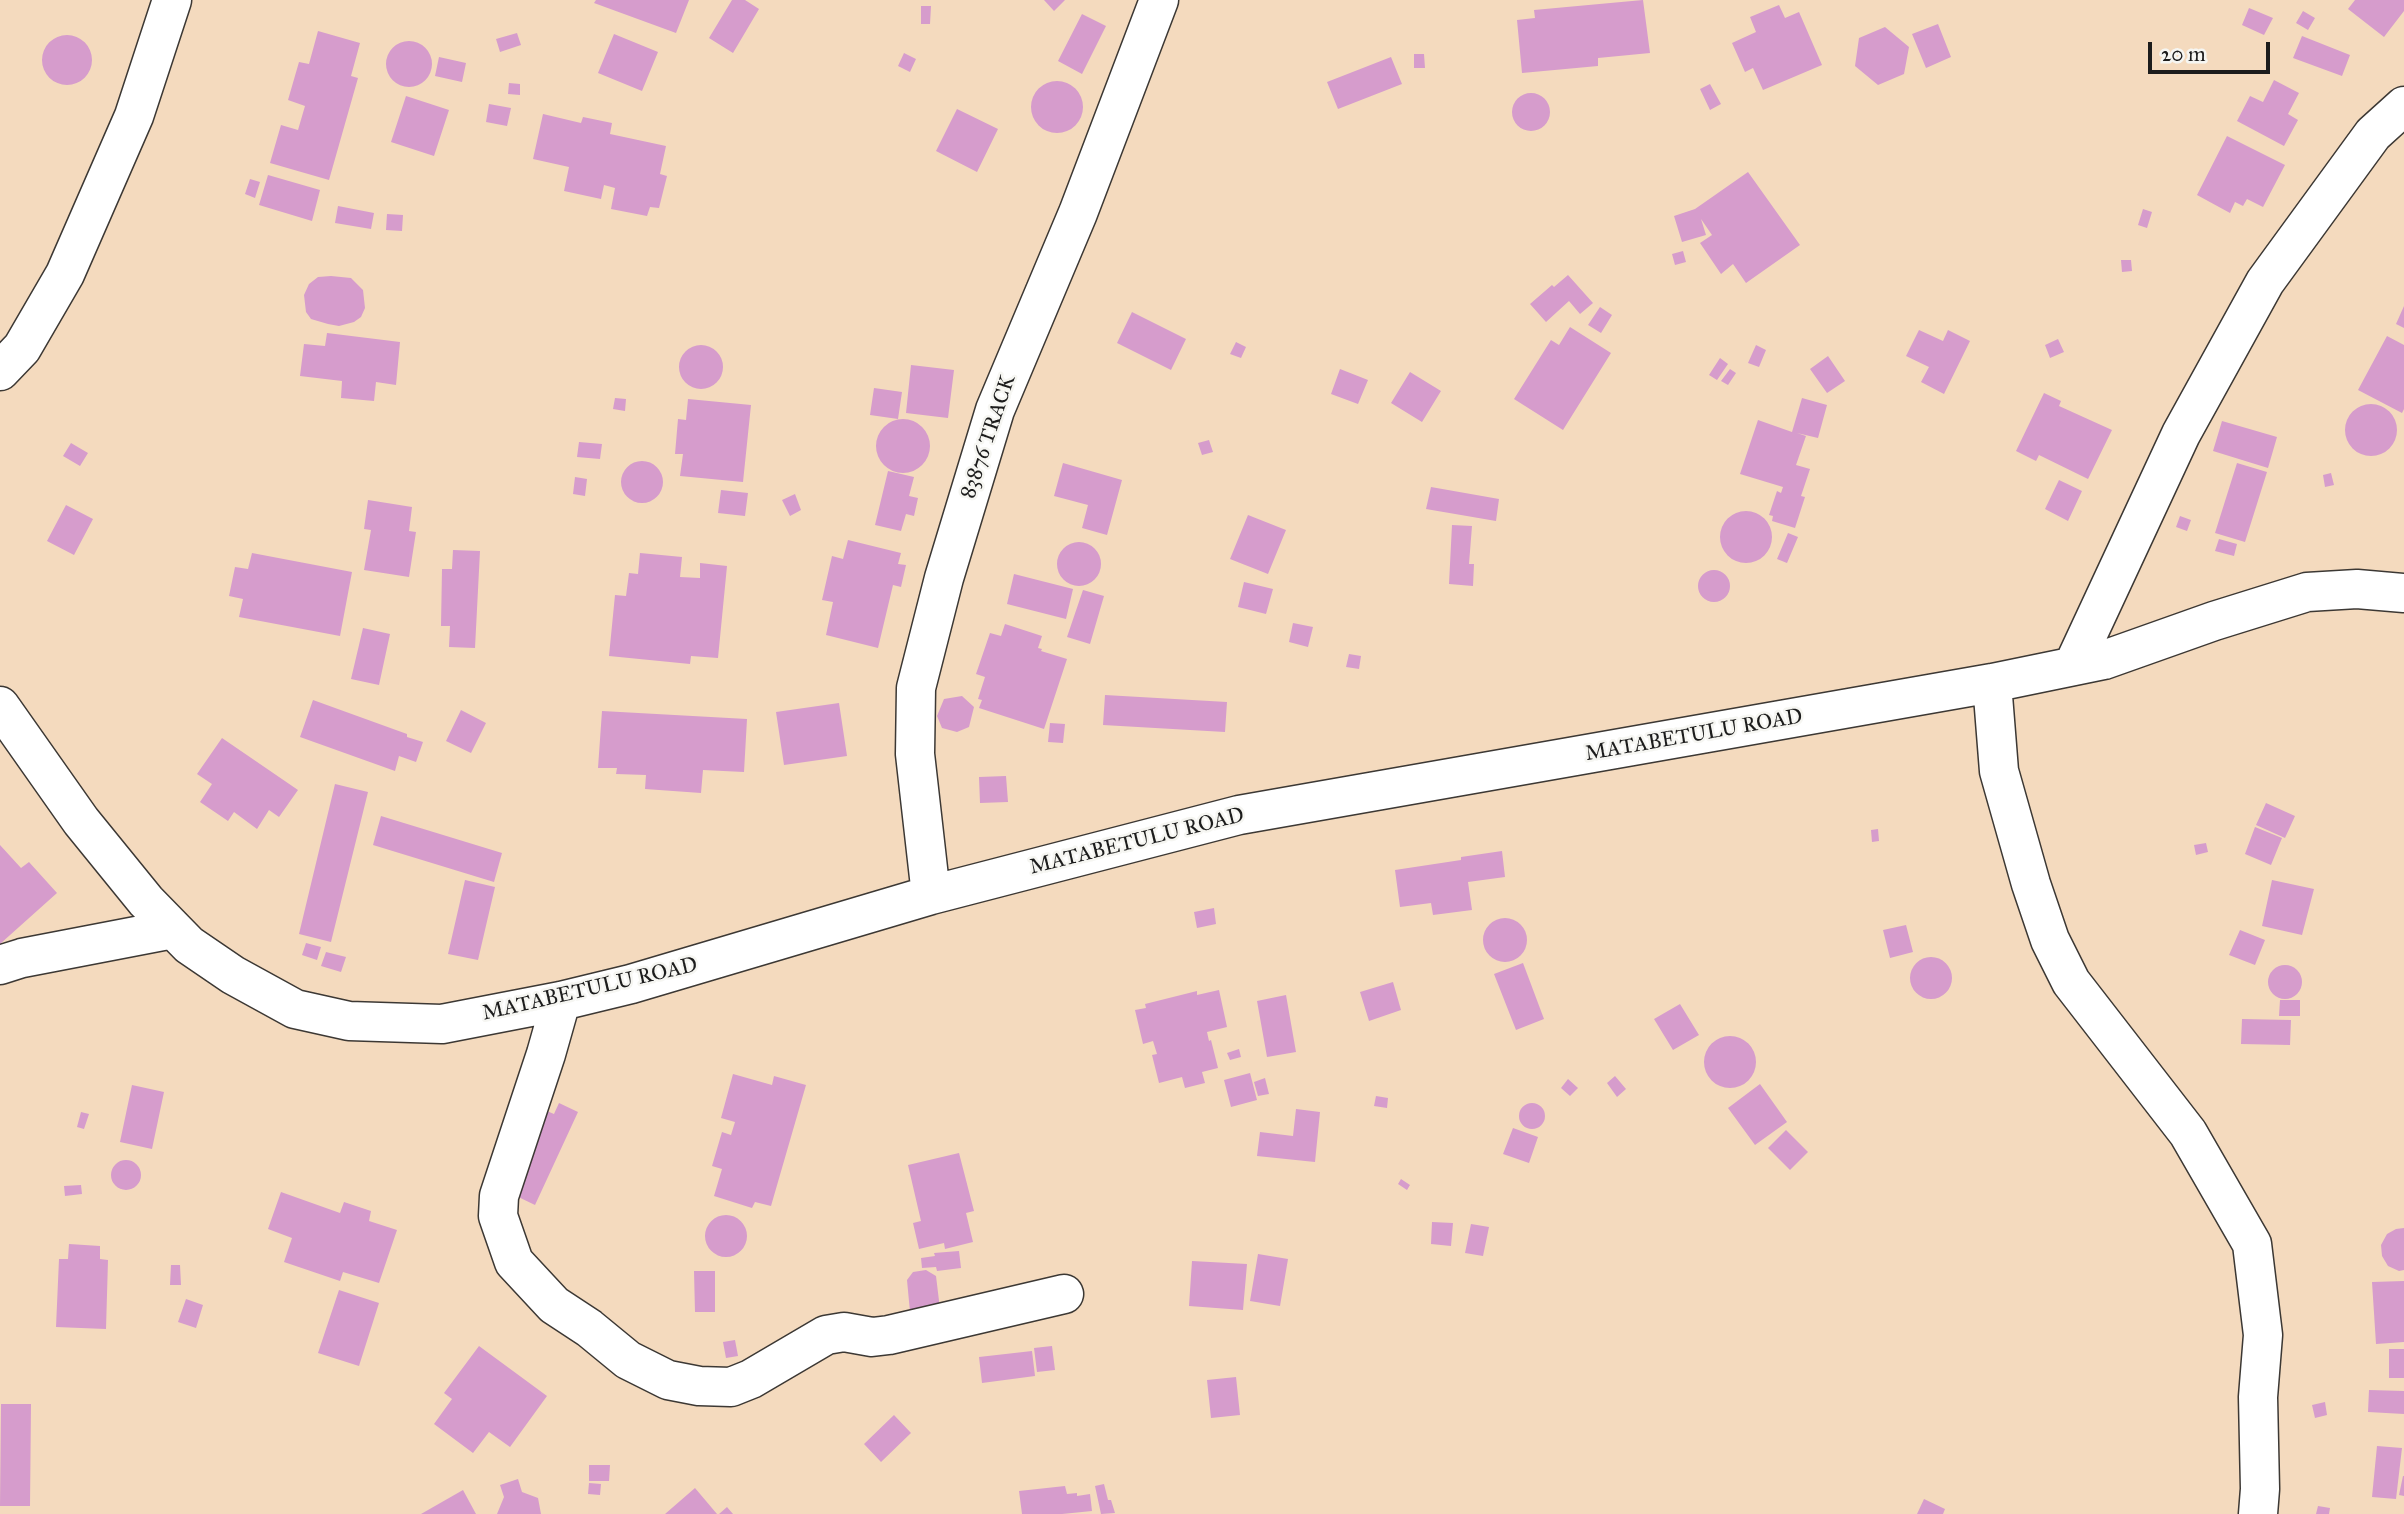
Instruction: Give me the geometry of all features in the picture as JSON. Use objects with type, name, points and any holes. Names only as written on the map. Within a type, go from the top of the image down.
[{"type":"street","points":[[0,371],[22,348],[65,274],[134,116],[172,0]]},
{"type":"street","name":"83876 TRACK","points":[[931,895],[915,754],[916,688],[941,591],[995,410],[1078,213],[1159,0]]},
{"type":"street","points":[[2073,666],[2182,434],[2265,282],[2373,134],[2404,106]]},
{"type":"street","name":"MATABETULU ROAD","points":[[0,706],[81,821],[146,901],[189,944],[233,975],[295,1009],[349,1021],[442,1024],[631,984],[931,895],[1239,815],[1992,684],[2104,660],[2307,592],[2357,589],[2404,593]]},
{"type":"street","points":[[1992,684],[1999,771],[2050,940],[2071,982],[2188,1133],[2252,1244],[2263,1335],[2258,1397],[2258,1514]]},
{"type":"street","points":[[0,965],[22,958],[173,929]]},
{"type":"street","points":[[562,1000],[499,1196],[498,1216],[514,1262],[554,1305],[589,1328],[628,1360],[668,1380],[699,1386],[730,1387],[751,1379],[826,1335],[844,1332],[872,1337],[889,1335],[1064,1294]]},
{"type":"building","points":[[596,0],[689,0],[676,33],[594,3]]},
{"type":"building","points":[[732,0],[745,0],[759,9],[733,53],[709,38]]},
{"type":"building","points":[[1044,0],[1065,0],[1054,11]]},
{"type":"building","points":[[1643,0],[1650,53],[1598,58],[1598,66],[1522,73],[1517,20],[1535,18],[1534,10]]},
{"type":"building","points":[[2355,0],[2404,0],[2404,11],[2384,37],[2348,9]]},
{"type":"building","points":[[1779,5],[1785,18],[1799,12],[1822,65],[1763,90],[1753,68],[1745,72],[1732,43],[1756,32],[1750,17]]},
{"type":"building","points":[[921,6],[931,6],[930,24],[921,24]]},
{"type":"building","points":[[2249,8],[2273,18],[2264,35],[2242,25]]},
{"type":"building","points":[[2303,11],[2315,18],[2308,30],[2296,23]]},
{"type":"building","points":[[1082,14],[1106,26],[1082,74],[1058,61]]},
{"type":"building","points":[[1938,24],[1951,57],[1926,68],[1912,34]]},
{"type":"building","points":[[1885,27],[1909,47],[1904,74],[1878,85],[1855,66],[1859,38]]},
{"type":"building","points":[[318,31],[360,43],[351,76],[358,78],[329,180],[270,163],[281,125],[298,130],[305,106],[288,100],[299,62],[309,64]]},
{"type":"building","points":[[517,33],[521,45],[500,52],[496,39]]},
{"type":"building","points":[[614,34],[658,52],[642,91],[598,73]]},
{"type":"building","points":[[67,35],[84,43],[92,60],[84,77],[67,85],[50,77],[42,60],[50,43]]},
{"type":"building","points":[[2302,36],[2350,55],[2342,76],[2293,58]]},
{"type":"building","points":[[409,41],[425,48],[432,64],[425,80],[409,87],[393,80],[386,64],[393,48]]},
{"type":"building","points":[[904,53],[916,59],[910,72],[898,66]]},
{"type":"building","points":[[1414,54],[1424,54],[1425,68],[1414,68]]},
{"type":"building","points":[[439,57],[466,63],[462,82],[435,76]]},
{"type":"building","points":[[1391,57],[1402,84],[1338,109],[1327,82]]},
{"type":"building","points":[[2274,80],[2299,93],[2288,114],[2298,120],[2284,146],[2237,121],[2250,96],[2263,102]]},
{"type":"building","points":[[1057,81],[1067,83],[1075,89],[1081,97],[1081,117],[1075,125],[1067,131],[1057,133],[1047,131],[1039,125],[1033,117],[1031,107],[1033,97],[1039,89],[1047,83]]},
{"type":"building","points":[[509,83],[520,84],[520,95],[508,94]]},
{"type":"building","points":[[1710,84],[1721,104],[1710,110],[1700,89]]},
{"type":"building","points":[[1531,93],[1544,99],[1550,112],[1544,125],[1531,131],[1518,125],[1512,112],[1518,99]]},
{"type":"building","points":[[406,96],[449,110],[434,156],[391,142]]},
{"type":"building","points":[[489,104],[511,108],[507,126],[486,122]]},
{"type":"building","points":[[957,109],[998,129],[977,172],[936,151]]},
{"type":"building","points":[[543,114],[581,123],[583,117],[612,123],[610,134],[666,146],[660,174],[667,176],[659,208],[650,207],[647,216],[611,209],[615,188],[604,185],[601,199],[564,191],[569,167],[533,159]]},
{"type":"building","points":[[2227,136],[2285,165],[2263,207],[2247,199],[2243,206],[2235,202],[2230,213],[2197,195]]},
{"type":"building","points":[[1748,172],[1800,245],[1746,283],[1733,264],[1721,274],[1700,243],[1712,235],[1701,219],[1706,235],[1682,242],[1674,216],[1695,209]]},
{"type":"building","points":[[268,175],[320,190],[312,221],[259,205]]},
{"type":"building","points":[[250,179],[260,182],[255,198],[245,194]]},
{"type":"building","points":[[338,206],[374,213],[371,229],[335,223]]},
{"type":"building","points":[[2143,209],[2152,212],[2147,228],[2138,225]]},
{"type":"building","points":[[387,214],[403,215],[402,231],[386,230]]},
{"type":"building","points":[[1683,251],[1686,262],[1675,265],[1672,254]]},
{"type":"building","points":[[2121,260],[2131,260],[2132,271],[2122,272]]},
{"type":"building","points":[[1568,275],[1593,303],[1580,314],[1569,301],[1546,322],[1530,304]]},
{"type":"building","points":[[318,277],[351,278],[363,290],[365,308],[361,317],[354,322],[339,326],[328,324],[311,319],[306,312],[304,295],[309,284]]},
{"type":"building","points":[[2404,306],[2404,328],[2396,324]]},
{"type":"building","points":[[1600,307],[1612,315],[1601,333],[1588,325]]},
{"type":"building","points":[[1132,312],[1186,339],[1171,370],[1117,343]]},
{"type":"building","points":[[1570,327],[1611,353],[1563,430],[1514,399],[1551,340],[1559,345]]},
{"type":"building","points":[[1919,330],[1943,341],[1948,330],[1970,341],[1944,394],[1921,382],[1929,367],[1906,356]]},
{"type":"building","points":[[327,333],[400,342],[396,385],[376,382],[374,401],[341,398],[342,381],[300,376],[304,344],[325,346]]},
{"type":"building","points":[[2387,336],[2404,345],[2402,413],[2358,390]]},
{"type":"building","points":[[2058,339],[2064,352],[2050,358],[2045,345]]},
{"type":"building","points":[[1236,342],[1246,347],[1241,358],[1230,354]]},
{"type":"building","points":[[701,345],[717,351],[723,367],[717,383],[701,389],[685,383],[679,367],[685,351]]},
{"type":"building","points":[[1756,345],[1766,350],[1759,367],[1748,363]]},
{"type":"building","points":[[1828,356],[1845,381],[1827,393],[1810,369]]},
{"type":"building","points":[[1720,358],[1728,364],[1717,380],[1709,375]]},
{"type":"building","points":[[911,365],[954,370],[948,418],[906,413]]},
{"type":"building","points":[[1340,369],[1368,380],[1358,404],[1331,394]]},
{"type":"building","points":[[1730,369],[1736,373],[1728,385],[1721,381]]},
{"type":"building","points":[[1410,372],[1441,391],[1422,422],[1391,403]]},
{"type":"building","points":[[874,388],[902,392],[898,419],[870,415]]},
{"type":"building","points":[[2044,393],[2061,401],[2059,406],[2112,430],[2088,479],[2039,455],[2036,461],[2016,451]]},
{"type":"building","points":[[615,398],[626,399],[625,411],[613,409]]},
{"type":"building","points":[[1802,398],[1827,405],[1818,438],[1797,433],[1806,436],[1796,465],[1810,469],[1795,528],[1772,521],[1773,516],[1769,515],[1777,491],[1781,493],[1783,487],[1740,474],[1758,420],[1792,432]]},
{"type":"building","points":[[688,399],[751,405],[743,482],[680,476],[683,454],[675,454],[678,419],[686,420]]},
{"type":"building","points":[[2371,404],[2381,406],[2389,412],[2395,420],[2395,440],[2389,448],[2381,454],[2371,456],[2361,454],[2353,448],[2347,440],[2345,430],[2347,420],[2353,412],[2361,406]]},
{"type":"building","points":[[903,419],[922,427],[930,446],[922,465],[903,473],[884,465],[876,446],[884,427]]},
{"type":"building","points":[[2222,421],[2277,437],[2268,468],[2213,451]]},
{"type":"building","points":[[1209,440],[1213,452],[1202,455],[1198,443]]},
{"type":"building","points":[[579,442],[602,444],[600,459],[577,457]]},
{"type":"building","points":[[71,443],[88,453],[80,466],[63,456]]},
{"type":"building","points":[[642,461],[657,467],[663,482],[657,497],[642,503],[627,497],[621,482],[627,467]]},
{"type":"building","points":[[1063,463],[1122,480],[1107,535],[1082,528],[1088,505],[1054,496]]},
{"type":"building","points":[[2237,463],[2267,472],[2245,542],[2215,533]]},
{"type":"building","points":[[888,471],[914,477],[909,496],[918,498],[914,516],[906,514],[901,531],[875,525]]},
{"type":"building","points":[[2331,473],[2334,485],[2325,487],[2323,475]]},
{"type":"building","points":[[575,477],[587,479],[585,496],[573,494]]},
{"type":"building","points":[[2059,480],[2082,491],[2068,521],[2045,509]]},
{"type":"building","points":[[1431,487],[1499,499],[1496,521],[1426,509]]},
{"type":"building","points":[[721,490],[748,493],[745,516],[718,513]]},
{"type":"building","points":[[795,494],[801,510],[790,516],[782,500]]},
{"type":"building","points":[[368,500],[412,507],[409,531],[416,532],[409,577],[364,570],[371,530],[364,529]]},
{"type":"building","points":[[66,505],[93,519],[74,555],[47,541]]},
{"type":"building","points":[[1746,511],[1756,513],[1764,519],[1770,527],[1770,547],[1764,555],[1756,561],[1746,563],[1736,561],[1728,555],[1722,547],[1720,537],[1722,527],[1728,519],[1736,513]]},
{"type":"building","points":[[1248,515],[1286,530],[1268,574],[1230,559]]},
{"type":"building","points":[[2180,516],[2191,520],[2187,531],[2176,527]]},
{"type":"building","points":[[1452,525],[1472,526],[1469,564],[1474,564],[1473,586],[1449,584]]},
{"type":"building","points":[[1788,533],[1798,537],[1787,563],[1777,559]]},
{"type":"building","points":[[2219,539],[2237,544],[2234,556],[2215,551]]},
{"type":"building","points":[[848,540],[901,553],[898,564],[906,565],[901,587],[893,585],[878,648],[826,635],[833,602],[822,600],[832,556],[843,559]]},
{"type":"building","points":[[1079,542],[1088,543],[1095,548],[1100,555],[1100,573],[1095,580],[1088,585],[1079,586],[1070,585],[1063,580],[1058,573],[1057,564],[1058,555],[1063,548],[1070,543]]},
{"type":"building","points":[[453,550],[480,551],[475,648],[449,647],[450,626],[441,626],[442,569],[452,569]]},
{"type":"building","points":[[252,553],[352,572],[340,636],[239,617],[243,599],[229,596],[235,567],[248,569]]},
{"type":"building","points":[[640,553],[682,557],[680,577],[700,578],[700,563],[727,566],[718,658],[691,656],[690,664],[609,656],[615,595],[626,596],[629,573],[638,574]]},
{"type":"building","points":[[1714,570],[1726,574],[1730,586],[1726,598],[1714,602],[1702,598],[1698,586],[1702,574]]},
{"type":"building","points":[[1014,574],[1073,589],[1066,619],[1007,604]]},
{"type":"building","points":[[1244,582],[1273,589],[1266,614],[1238,607]]},
{"type":"building","points":[[1083,590],[1104,596],[1090,644],[1067,637]]},
{"type":"building","points":[[1293,623],[1313,627],[1308,647],[1289,642]]},
{"type":"building","points":[[1005,624],[1042,636],[1038,648],[1042,649],[1041,651],[1067,659],[1044,729],[979,708],[982,700],[978,699],[985,677],[976,674],[990,633],[1001,636]]},
{"type":"building","points":[[363,628],[390,634],[379,685],[351,679]]},
{"type":"building","points":[[1349,654],[1361,656],[1359,669],[1346,667]]},
{"type":"building","points":[[1105,695],[1227,702],[1225,732],[1103,725]]},
{"type":"building","points":[[962,696],[974,707],[969,727],[957,732],[942,728],[937,716],[944,699]]},
{"type":"building","points":[[313,700],[423,742],[416,762],[399,756],[395,771],[300,737]]},
{"type":"building","points":[[839,703],[847,756],[784,765],[776,712]]},
{"type":"building","points":[[461,710],[486,723],[471,753],[446,741]]},
{"type":"building","points":[[602,711],[747,719],[744,772],[703,770],[701,793],[645,789],[646,775],[616,774],[617,768],[598,768]]},
{"type":"building","points":[[1050,723],[1065,724],[1063,743],[1048,742]]},
{"type":"building","points":[[222,738],[298,790],[279,817],[269,810],[257,829],[234,812],[228,821],[200,802],[212,784],[197,774]]},
{"type":"building","points":[[1006,776],[1008,802],[980,803],[979,777]]},
{"type":"building","points":[[335,784],[368,792],[331,942],[299,934]]},
{"type":"building","points":[[2266,803],[2295,816],[2285,838],[2256,825]]},
{"type":"building","points":[[381,816],[502,853],[494,882],[373,845]]},
{"type":"building","points":[[2255,827],[2282,838],[2271,865],[2245,854]]},
{"type":"building","points":[[1878,829],[1879,841],[1872,842],[1871,830]]},
{"type":"building","points":[[2206,843],[2208,852],[2196,855],[2194,845]]},
{"type":"building","points":[[0,845],[21,868],[29,862],[57,893],[0,944]]},
{"type":"building","points":[[1502,851],[1505,877],[1468,882],[1472,910],[1433,915],[1431,903],[1400,907],[1395,870]]},
{"type":"building","points":[[465,880],[495,887],[478,960],[448,954]]},
{"type":"building","points":[[2272,880],[2314,889],[2302,935],[2262,926]]},
{"type":"building","points":[[1214,908],[1216,924],[1197,928],[1194,912]]},
{"type":"building","points":[[1505,918],[1520,925],[1527,940],[1520,955],[1505,962],[1490,955],[1483,940],[1490,925]]},
{"type":"building","points":[[1906,925],[1913,952],[1890,958],[1883,930]]},
{"type":"building","points":[[2240,930],[2265,940],[2255,965],[2229,955]]},
{"type":"building","points":[[306,943],[321,947],[317,960],[302,955]]},
{"type":"building","points":[[326,952],[346,957],[341,972],[321,966]]},
{"type":"building","points":[[1931,957],[1946,963],[1952,978],[1946,993],[1931,999],[1916,993],[1910,978],[1916,963]]},
{"type":"building","points":[[1523,963],[1544,1019],[1516,1030],[1494,974]]},
{"type":"building","points":[[2285,965],[2297,970],[2302,982],[2297,994],[2285,999],[2273,994],[2268,982],[2273,970]]},
{"type":"building","points":[[1393,982],[1401,1010],[1369,1021],[1360,992]]},
{"type":"building","points":[[1219,990],[1227,1027],[1207,1032],[1218,1068],[1202,1072],[1205,1083],[1185,1088],[1182,1077],[1159,1083],[1152,1055],[1157,1054],[1153,1041],[1143,1044],[1135,1010],[1146,1008],[1145,1004],[1197,991],[1197,995]]},
{"type":"building","points":[[1286,995],[1296,1052],[1267,1057],[1257,1001]]},
{"type":"building","points":[[2280,1000],[2300,1000],[2300,1016],[2279,1016]]},
{"type":"building","points":[[1680,1004],[1699,1035],[1673,1050],[1654,1019]]},
{"type":"building","points":[[2242,1019],[2291,1020],[2290,1045],[2241,1044]]},
{"type":"building","points":[[1730,1036],[1749,1043],[1756,1062],[1749,1081],[1730,1088],[1711,1081],[1704,1062],[1711,1043]]},
{"type":"building","points":[[1239,1049],[1241,1057],[1230,1060],[1227,1053]]},
{"type":"building","points":[[1250,1073],[1257,1100],[1231,1107],[1224,1080]]},
{"type":"building","points":[[733,1074],[772,1085],[774,1076],[806,1085],[771,1206],[755,1202],[752,1208],[714,1196],[722,1169],[712,1166],[722,1132],[731,1135],[735,1122],[721,1118]]},
{"type":"building","points":[[1615,1076],[1626,1089],[1617,1097],[1607,1083]]},
{"type":"building","points":[[1265,1078],[1269,1094],[1258,1096],[1254,1082]]},
{"type":"building","points":[[1568,1079],[1578,1088],[1570,1096],[1561,1088]]},
{"type":"building","points":[[1760,1084],[1787,1122],[1755,1145],[1728,1108]]},
{"type":"building","points":[[132,1085],[164,1092],[152,1149],[120,1142]]},
{"type":"building","points":[[1376,1096],[1388,1098],[1387,1108],[1374,1106]]},
{"type":"building","points":[[559,1103],[578,1112],[535,1205],[510,1193],[542,1109],[554,1114]]},
{"type":"building","points":[[1532,1103],[1541,1107],[1545,1116],[1541,1125],[1532,1129],[1523,1125],[1519,1116],[1523,1107]]},
{"type":"building","points":[[1296,1109],[1320,1112],[1315,1162],[1257,1156],[1260,1132],[1293,1136]]},
{"type":"building","points":[[81,1112],[89,1114],[84,1129],[77,1127]]},
{"type":"building","points":[[1513,1128],[1538,1137],[1529,1163],[1503,1154]]},
{"type":"building","points":[[1786,1130],[1808,1152],[1790,1170],[1768,1148]]},
{"type":"building","points":[[959,1153],[974,1211],[966,1213],[973,1242],[945,1249],[944,1243],[919,1249],[913,1223],[921,1221],[908,1165]]},
{"type":"building","points":[[126,1160],[137,1164],[141,1175],[137,1186],[126,1190],[115,1186],[111,1175],[115,1164]]},
{"type":"building","points":[[1401,1179],[1410,1185],[1407,1190],[1398,1184]]},
{"type":"building","points":[[81,1185],[82,1194],[65,1196],[64,1186]]},
{"type":"building","points":[[281,1192],[340,1213],[344,1202],[371,1211],[369,1221],[397,1230],[379,1283],[343,1272],[340,1281],[284,1262],[292,1238],[268,1229]]},
{"type":"building","points":[[726,1215],[741,1221],[747,1236],[741,1251],[726,1257],[711,1251],[705,1236],[711,1221]]},
{"type":"building","points":[[1432,1222],[1453,1223],[1451,1246],[1431,1244]]},
{"type":"building","points":[[1471,1224],[1489,1227],[1483,1256],[1465,1253]]},
{"type":"building","points":[[2404,1228],[2404,1270],[2399,1271],[2388,1266],[2382,1256],[2381,1245],[2387,1234]]},
{"type":"building","points":[[69,1244],[100,1246],[100,1259],[108,1260],[106,1329],[56,1327],[59,1259],[68,1259]]},
{"type":"building","points":[[959,1251],[961,1268],[937,1271],[936,1267],[922,1268],[921,1258],[935,1256],[934,1253]]},
{"type":"building","points":[[1258,1254],[1288,1259],[1280,1306],[1250,1301]]},
{"type":"building","points":[[1192,1261],[1247,1264],[1243,1310],[1189,1306]]},
{"type":"building","points":[[171,1265],[180,1265],[181,1285],[170,1285]]},
{"type":"building","points":[[926,1270],[936,1276],[940,1309],[910,1312],[907,1280],[913,1272]]},
{"type":"building","points":[[694,1271],[715,1271],[715,1312],[695,1312]]},
{"type":"building","points":[[2404,1281],[2404,1342],[2376,1344],[2372,1282]]},
{"type":"building","points":[[339,1290],[379,1303],[359,1366],[318,1353]]},
{"type":"building","points":[[186,1299],[203,1305],[196,1328],[178,1322]]},
{"type":"building","points":[[735,1340],[738,1356],[726,1358],[723,1342]]},
{"type":"building","points":[[479,1346],[547,1396],[510,1447],[489,1432],[473,1453],[434,1424],[452,1399],[444,1393]]},
{"type":"building","points":[[1052,1346],[1055,1370],[1037,1372],[1034,1348]]},
{"type":"building","points":[[2389,1349],[2404,1349],[2404,1378],[2389,1378]]},
{"type":"building","points":[[1032,1351],[1035,1376],[982,1383],[979,1357]]},
{"type":"building","points":[[1236,1377],[1240,1415],[1211,1418],[1207,1380]]},
{"type":"building","points":[[2369,1390],[2404,1391],[2404,1414],[2368,1412]]},
{"type":"building","points":[[2325,1402],[2327,1415],[2315,1418],[2312,1405]]},
{"type":"building","points":[[1,1404],[31,1404],[30,1506],[0,1506]]},
{"type":"building","points":[[894,1415],[911,1433],[881,1462],[864,1444]]},
{"type":"building","points":[[2377,1446],[2402,1448],[2396,1499],[2372,1497]]},
{"type":"building","points":[[589,1465],[610,1465],[609,1481],[589,1481]]},
{"type":"building","points":[[2404,1476],[2404,1496],[2399,1495]]},
{"type":"building","points":[[518,1479],[522,1492],[538,1498],[541,1514],[497,1514],[504,1497],[500,1485]]},
{"type":"building","points":[[589,1483],[601,1484],[600,1495],[588,1494]]},
{"type":"building","points":[[1104,1484],[1115,1513],[1101,1514],[1095,1486]]},
{"type":"building","points":[[1065,1486],[1067,1494],[1090,1494],[1092,1511],[1022,1514],[1019,1491]]},
{"type":"building","points":[[695,1488],[717,1514],[665,1514]]},
{"type":"building","points":[[463,1490],[476,1514],[421,1514]]},
{"type":"building","points":[[1924,1499],[1945,1509],[1943,1514],[1917,1514]]},
{"type":"building","points":[[2318,1506],[2330,1508],[2329,1514],[2316,1514]]},
{"type":"building","points":[[727,1507],[733,1514],[719,1514]]}]
